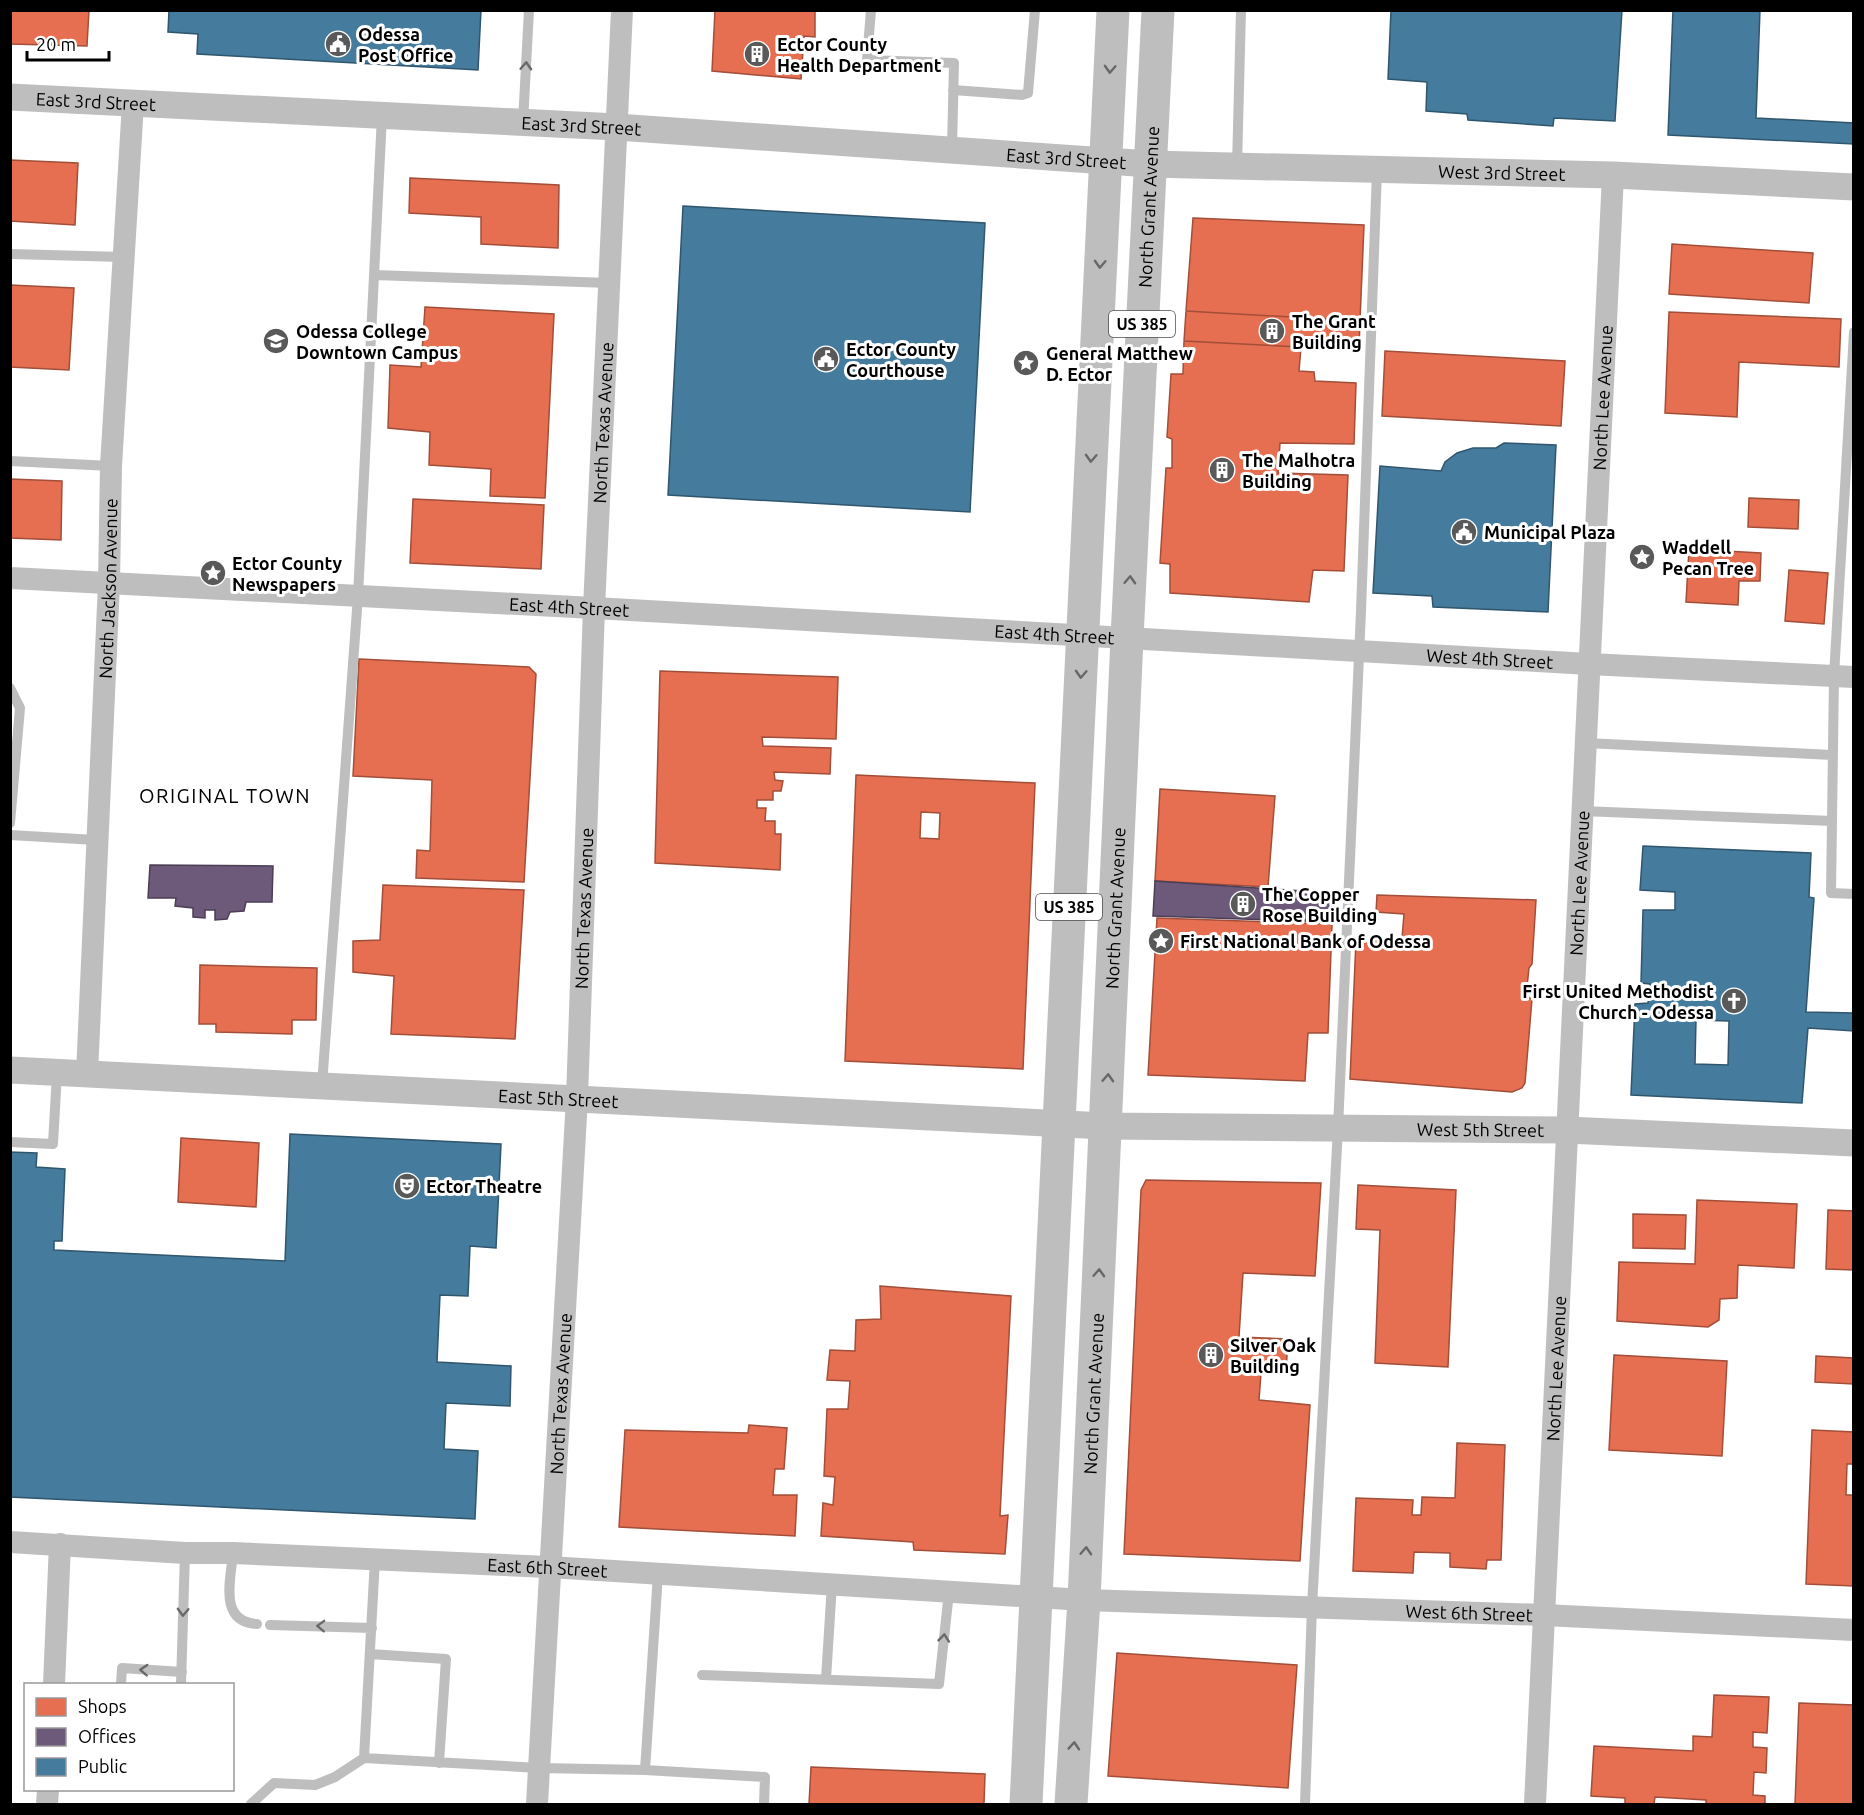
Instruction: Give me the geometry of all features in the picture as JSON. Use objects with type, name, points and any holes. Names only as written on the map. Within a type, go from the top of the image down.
[{"type":"main road","name":"US 385","points":[[1026,1804],[1113,10]]},
{"type":"main road","name":"North Grant Avenue","points":[[1071,1804],[1084,1599],[1158,10]]},
{"type":"street","name":"North Texas Avenue","points":[[537,1804],[577,1098],[594,608],[622,10]]},
{"type":"street","name":"East 3rd Street","points":[[10,97],[617,127],[1150,164]]},
{"type":"street","name":"North Jackson Avenue","points":[[87,1074],[109,583],[111,466],[133,103]]},
{"type":"street","name":"West 3rd Street","points":[[1150,164],[1613,175],[1854,187]]},
{"type":"street","name":"North Lee Avenue","points":[[1535,1804],[1613,175]]},
{"type":"street","name":"East 4th Street","points":[[10,578],[1127,638]]},
{"type":"street","name":"West 4th Street","points":[[1127,638],[1844,676]]},
{"type":"street","name":"East 5th Street","points":[[10,1071],[1105,1126]]},
{"type":"street","name":"West 5th Street","points":[[1105,1126],[1567,1130],[1854,1143]]},
{"type":"street","name":"East 6th Street","points":[[10,1542],[185,1553],[233,1552],[549,1568],[1084,1599]]},
{"type":"street","points":[[54,1683],[60,1544]]},
{"type":"street","name":"West 6th Street","points":[[1084,1599],[1544,1615],[1854,1630]]},
{"type":"lane","points":[[523,122],[529,10]]},
{"type":"lane","points":[[871,10],[867,60],[954,63],[952,150]]},
{"type":"lane","points":[[953,90],[1022,95],[1028,93],[1035,10]]},
{"type":"lane","points":[[1237,166],[1241,10]]},
{"type":"lane","points":[[322,1085],[358,596],[382,116]]},
{"type":"lane","points":[[1305,1804],[1312,1607],[1338,1128],[1377,170]]},
{"type":"lane","points":[[10,254],[124,257]]},
{"type":"lane","points":[[374,275],[609,283]]},
{"type":"lane","points":[[1854,332],[1844,676],[1832,755],[1831,893],[1854,894]]},
{"type":"lane","points":[[10,461],[111,466]]},
{"type":"lane","points":[[10,688],[20,708],[10,823]]},
{"type":"lane","points":[[1586,743],[1832,755]]},
{"type":"lane","points":[[1582,810],[1832,821]]},
{"type":"lane","points":[[10,835],[96,840]]},
{"type":"lane","points":[[10,1142],[53,1144],[57,1072]]},
{"type":"lane","points":[[233,1552],[229,1601],[233,1613],[251,1624],[257,1624]]},
{"type":"lane","points":[[181,1683],[185,1553]]},
{"type":"lane","points":[[364,1758],[375,1559]]},
{"type":"lane","points":[[645,1770],[658,1574]]},
{"type":"lane","points":[[826,1679],[832,1584]]},
{"type":"lane","points":[[702,1674],[939,1684],[949,1592]]},
{"type":"lane","points":[[270,1625],[372,1628]]},
{"type":"lane","points":[[370,1654],[446,1659],[439,1763]]},
{"type":"lane","points":[[121,1683],[122,1668],[182,1672]]},
{"type":"lane","points":[[251,1804],[274,1783],[315,1785],[335,1777],[364,1758],[765,1777],[764,1804]]},
{"type":"building: Shops","points":[[10,10],[89,10],[87,46],[10,44]]},
{"type":"building: Shops","name":"Ector County Health Department","points":[[715,10],[815,10],[815,37],[804,36],[801,79],[712,71]]},
{"type":"building: Shops","points":[[10,160],[78,163],[75,225],[10,221]]},
{"type":"building: Shops","points":[[410,178],[559,185],[558,248],[481,244],[481,217],[409,213]]},
{"type":"building: Shops","points":[[1193,218],[1364,225],[1360,321],[1186,311]]},
{"type":"building: Shops","points":[[1672,244],[1813,253],[1809,303],[1669,294]]},
{"type":"building: Shops","points":[[10,285],[74,288],[69,370],[10,367]]},
{"type":"building: Shops","points":[[425,307],[554,314],[545,498],[490,496],[491,469],[429,465],[430,432],[388,428],[390,365],[421,367]]},
{"type":"building: Shops","name":"The Grant Building","points":[[1186,311],[1360,321],[1359,350],[1184,341]]},
{"type":"building: Shops","points":[[1669,312],[1841,319],[1839,367],[1739,362],[1737,417],[1665,413]]},
{"type":"building: Shops","name":"The Malhotra Building","points":[[1184,341],[1301,347],[1299,371],[1314,372],[1315,381],[1356,383],[1354,444],[1280,443],[1278,473],[1348,475],[1344,571],[1313,570],[1309,602],[1170,593],[1170,564],[1160,563],[1166,468],[1172,468],[1172,439],[1167,437],[1171,374],[1183,374]]},
{"type":"building: Shops","points":[[1385,351],[1565,361],[1561,426],[1382,416]]},
{"type":"building: Shops","points":[[10,479],[62,481],[61,540],[10,538]]},
{"type":"building: Shops","points":[[1749,498],[1799,500],[1798,529],[1748,527]]},
{"type":"building: Shops","points":[[413,499],[544,505],[541,569],[410,563]]},
{"type":"building: Shops","points":[[1689,549],[1761,553],[1760,581],[1739,581],[1738,605],[1686,602]]},
{"type":"building: Shops","points":[[1789,570],[1828,573],[1824,624],[1785,621]]},
{"type":"building: Shops","points":[[359,659],[529,667],[536,674],[524,882],[416,878],[417,850],[430,851],[432,780],[353,776]]},
{"type":"building: Shops","points":[[660,671],[838,677],[836,739],[762,737],[763,746],[831,748],[830,774],[774,772],[775,780],[783,781],[781,791],[773,791],[773,800],[757,800],[757,808],[766,808],[765,821],[775,821],[775,834],[781,834],[780,870],[655,863]]},
{"type":"building: Shops","points":[[856,775],[1035,783],[1023,1069],[845,1061]],"holes":[[[921,812],[940,813],[939,839],[920,838]]]},
{"type":"building: Shops","points":[[1160,789],[1275,796],[1268,887],[1155,881]]},
{"type":"building: Shops","points":[[383,885],[524,890],[515,1039],[391,1034],[394,976],[353,972],[353,941],[380,940]]},
{"type":"building: Shops","points":[[1377,895],[1536,900],[1532,964],[1529,968],[1526,996],[1532,999],[1525,1083],[1522,1088],[1512,1092],[1350,1079],[1356,940],[1402,938],[1404,914],[1376,912]]},
{"type":"building: Shops","points":[[1157,918],[1332,924],[1328,1033],[1308,1033],[1305,1081],[1148,1075]]},
{"type":"building: Shops","points":[[200,965],[317,968],[316,1020],[292,1020],[292,1034],[216,1032],[216,1024],[199,1024]]},
{"type":"building: Shops","points":[[181,1138],[259,1143],[256,1207],[178,1202]]},
{"type":"building: Shops","name":"Silver Oak Building","points":[[1146,1180],[1321,1183],[1315,1276],[1243,1273],[1239,1337],[1288,1339],[1286,1372],[1261,1373],[1259,1400],[1310,1405],[1300,1561],[1124,1554],[1141,1190]]},
{"type":"building: Shops","points":[[1358,1185],[1456,1190],[1448,1367],[1375,1363],[1380,1230],[1356,1229]]},
{"type":"building: Shops","points":[[1697,1200],[1797,1204],[1794,1268],[1738,1265],[1737,1298],[1720,1299],[1719,1320],[1708,1327],[1617,1321],[1619,1262],[1695,1264]]},
{"type":"building: Shops","points":[[1828,1210],[1854,1211],[1854,1270],[1826,1269]]},
{"type":"building: Shops","points":[[1633,1214],[1686,1215],[1685,1249],[1633,1248]]},
{"type":"building: Shops","points":[[880,1286],[1011,1296],[1000,1516],[1008,1515],[1005,1554],[914,1550],[913,1542],[821,1536],[823,1503],[833,1505],[835,1477],[824,1476],[827,1409],[848,1409],[850,1381],[827,1380],[830,1350],[855,1351],[856,1320],[881,1319]]},
{"type":"building: Shops","points":[[1614,1355],[1727,1361],[1722,1456],[1609,1450]]},
{"type":"building: Shops","points":[[1816,1356],[1854,1358],[1854,1384],[1815,1382]]},
{"type":"building: Shops","points":[[749,1425],[787,1428],[784,1469],[775,1469],[773,1495],[797,1495],[795,1536],[619,1527],[625,1430],[748,1433]]},
{"type":"building: Shops","points":[[1812,1430],[1854,1432],[1854,1464],[1847,1464],[1846,1495],[1854,1495],[1854,1586],[1806,1584]]},
{"type":"building: Shops","points":[[1457,1443],[1505,1445],[1501,1560],[1487,1560],[1486,1569],[1450,1567],[1450,1553],[1414,1552],[1413,1573],[1353,1571],[1356,1498],[1413,1500],[1412,1515],[1421,1515],[1422,1497],[1455,1498]]},
{"type":"building: Shops","points":[[1117,1653],[1297,1665],[1288,1788],[1108,1776]]},
{"type":"building: Shops","points":[[1714,1695],[1769,1697],[1767,1733],[1753,1732],[1753,1747],[1767,1748],[1766,1773],[1754,1772],[1753,1795],[1765,1796],[1765,1804],[1706,1804],[1706,1800],[1655,1797],[1654,1804],[1625,1804],[1625,1798],[1591,1796],[1594,1746],[1693,1751],[1693,1736],[1712,1737]]},
{"type":"building: Shops","points":[[1799,1703],[1854,1705],[1854,1804],[1795,1804]]},
{"type":"building: Shops","points":[[811,1767],[985,1774],[984,1804],[809,1804]]},
{"type":"building: Offices","points":[[150,865],[273,866],[272,902],[246,902],[244,911],[230,912],[227,919],[215,920],[215,910],[205,910],[205,918],[193,917],[193,908],[175,906],[176,898],[148,898]]},
{"type":"building: Offices","name":"The Copper Rose Building","points":[[1155,881],[1332,893],[1330,922],[1153,916]]},
{"type":"building: Public","name":"Odessa Post Office","points":[[169,10],[481,10],[478,70],[197,54],[198,34],[168,32]]},
{"type":"building: Public","points":[[1391,10],[1622,10],[1615,121],[1554,118],[1553,126],[1468,120],[1467,114],[1426,111],[1427,82],[1388,79]]},
{"type":"building: Public","points":[[1673,10],[1760,10],[1756,118],[1854,123],[1854,144],[1668,135]]},
{"type":"building: Public","name":"Ector County Courthouse","points":[[683,206],[985,223],[970,512],[668,495]]},
{"type":"building: Public","name":"Municipal Plaza","points":[[1504,443],[1556,445],[1548,612],[1433,607],[1432,596],[1373,593],[1380,466],[1441,471],[1445,462],[1457,453],[1473,448],[1496,448]]},
{"type":"building: Public","points":[[1643,846],[1811,853],[1809,897],[1814,898],[1806,1012],[1854,1013],[1854,1031],[1808,1028],[1802,1103],[1631,1095],[1635,1004],[1648,1003],[1650,984],[1641,983],[1643,910],[1675,910],[1675,892],[1640,890]],"holes":[[[1696,1020],[1729,1021],[1728,1065],[1695,1064]]]},
{"type":"building: Public","points":[[290,1134],[501,1144],[496,1248],[470,1246],[468,1296],[440,1295],[437,1362],[511,1366],[510,1406],[446,1403],[444,1449],[478,1451],[475,1519],[10,1497],[10,1152],[37,1153],[36,1167],[65,1169],[62,1241],[54,1241],[54,1250],[285,1261]]},
{"type":"place","name":"Odessa Post Office","points":[[338,44]]},
{"type":"place","name":"Ector County Health Department","points":[[757,54]]},
{"type":"place","name":"The Grant Building","points":[[1272,331]]},
{"type":"place","name":"Odessa College Downtown Campus","points":[[276,341]]},
{"type":"place","name":"Ector County Courthouse","points":[[826,359]]},
{"type":"place","name":"General Matthew D. Ector","points":[[1026,363]]},
{"type":"place","name":"The Malhotra Building","points":[[1222,470]]},
{"type":"place","name":"Municipal Plaza","points":[[1464,532]]},
{"type":"place","name":"Waddell Pecan Tree","points":[[1642,557]]},
{"type":"place","name":"Ector County Newspapers","points":[[213,573]]},
{"type":"place","name":"The Copper Rose Building","points":[[1243,904]]},
{"type":"place","name":"First National Bank of Odessa","points":[[1161,941]]},
{"type":"place","name":"First United Methodist Church - Odessa","points":[[1734,1001]]},
{"type":"place","name":"Ector Theatre","points":[[407,1186]]},
{"type":"place","name":"Silver Oak Building","points":[[1211,1355]]},
{"type":"district","name":"ORIGINAL TOWN","points":[[225,795]]}]
